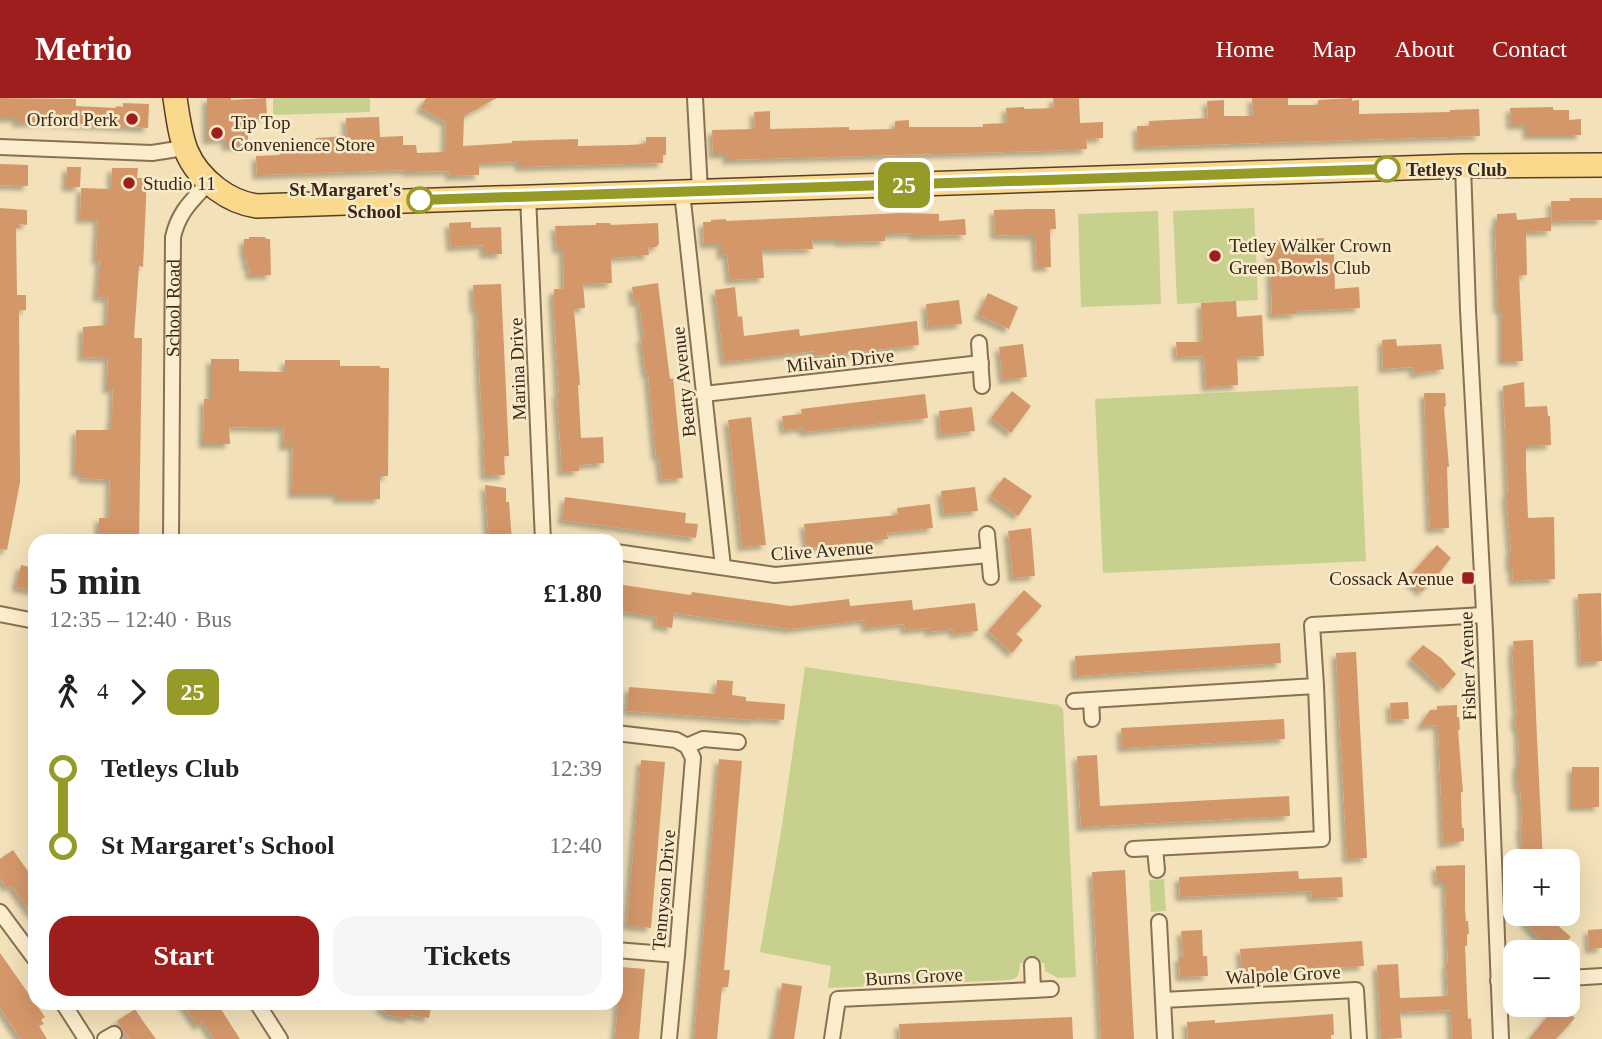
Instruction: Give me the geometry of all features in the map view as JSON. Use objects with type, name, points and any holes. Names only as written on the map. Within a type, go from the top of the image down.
[{"type":"main road","points":[[175,98],[184,148],[199,173],[234,200],[257,206],[1463,166],[1602,165]]},
{"type":"street","name":"Beatty Avenue","points":[[695,98],[691,191],[704,394],[723,567]]},
{"type":"street","points":[[0,147],[152,153],[184,148]]},
{"type":"street","name":"Fisher Avenue","points":[[1463,166],[1501,1039]]},
{"type":"street","name":"School Road","points":[[171,534],[173,237],[176,221],[209,182]]},
{"type":"street","name":"Marina Drive","points":[[528,196],[542,534]]},
{"type":"street","points":[[979,343],[982,386]]},
{"type":"street","name":"Milvain Drive","points":[[704,394],[981,363]]},
{"type":"street","points":[[988,534],[991,577]]},
{"type":"street","name":"Clive Avenue","points":[[623,553],[775,575],[989,555]]},
{"type":"street","points":[[0,614],[28,620]]},
{"type":"street","points":[[1133,849],[1322,839],[1312,625],[1484,615]]},
{"type":"street","points":[[1074,701],[1316,686]]},
{"type":"street","points":[[1091,700],[1092,719]]},
{"type":"street","points":[[623,734],[670,738],[687,746],[704,739],[738,742]]},
{"type":"street","name":"Tennyson Drive","points":[[668,1039],[693,764],[687,746]]},
{"type":"street","points":[[1156,848],[1157,870]]},
{"type":"street","points":[[0,912],[28,950]]},
{"type":"street","points":[[1159,922],[1165,1039]]},
{"type":"street","points":[[623,951],[677,955]]},
{"type":"street","points":[[1032,965],[1033,990]]},
{"type":"street","points":[[1580,977],[1602,976]]},
{"type":"street","points":[[1498,981],[1503,981]]},
{"type":"street","name":"Burns Grove","points":[[832,1039],[838,999],[1051,989]]},
{"type":"street","name":"Walpole Grove","points":[[1163,1000],[1356,990],[1359,1039]]},
{"type":"street","points":[[67,1010],[86,1039]]},
{"type":"street","points":[[261,1010],[280,1039]]},
{"type":"green space","points":[[273,98],[370,98],[370,112],[273,115]]},
{"type":"green space","name":"Tetley Walker Crown Green Bowls Club","points":[[1254,208],[1258,300],[1177,304],[1173,211]]},
{"type":"green space","points":[[1158,211],[1161,304],[1081,307],[1078,214]]},
{"type":"green space","points":[[1358,386],[1366,561],[1103,573],[1095,399]]},
{"type":"green space","points":[[805,667],[1058,705],[1063,709],[1076,977],[1058,978],[1045,971],[1044,963],[1020,963],[1017,976],[1009,980],[828,988],[831,966],[760,952]]},
{"type":"green space","points":[[1164,879],[1166,911],[1151,912],[1149,880]]},
{"type":"building","points":[[0,98],[76,99],[76,106],[116,108],[123,107],[123,103],[149,104],[148,128],[17,123],[17,118],[0,118]]},
{"type":"building","points":[[207,98],[266,98],[267,116],[254,117],[255,127],[248,127],[248,146],[226,146],[226,139],[207,140]]},
{"type":"building","points":[[426,98],[497,98],[464,116],[463,146],[578,139],[578,146],[627,145],[646,144],[646,137],[666,137],[666,155],[663,155],[663,163],[519,167],[519,162],[479,163],[479,175],[450,176],[449,171],[406,170],[257,175],[256,156],[280,155],[284,153],[284,149],[309,148],[309,145],[316,145],[316,138],[347,136],[346,118],[379,117],[380,137],[403,136],[403,145],[416,145],[417,153],[445,152],[446,122],[420,108]]},
{"type":"building","points":[[1053,98],[1079,98],[1080,123],[1103,122],[1103,138],[1086,139],[1087,149],[1042,151],[727,160],[727,154],[713,154],[712,130],[755,129],[754,112],[770,111],[770,129],[895,129],[895,121],[909,120],[909,127],[983,127],[983,124],[1007,123],[1006,108],[1054,108]]},
{"type":"building","points":[[1252,98],[1288,98],[1288,105],[1318,105],[1318,100],[1352,98],[1352,101],[1359,100],[1359,114],[1479,109],[1480,136],[1138,147],[1137,126],[1149,126],[1149,121],[1208,118],[1207,101],[1224,100],[1224,116],[1253,116]]},
{"type":"building","points":[[1553,107],[1553,110],[1569,110],[1569,120],[1581,119],[1581,135],[1527,135],[1527,125],[1511,125],[1510,108]]},
{"type":"building","points":[[0,164],[28,165],[28,186],[0,185]]},
{"type":"building","points":[[67,167],[81,167],[80,187],[66,187]]},
{"type":"building","points":[[112,168],[138,168],[137,178],[147,178],[143,267],[139,266],[134,338],[142,338],[139,534],[99,534],[99,518],[109,518],[110,480],[82,478],[82,473],[75,473],[76,430],[111,430],[113,389],[107,389],[108,358],[82,357],[83,327],[107,325],[108,298],[97,297],[100,260],[96,260],[98,219],[80,219],[81,188],[111,189]]},
{"type":"building","points":[[1570,198],[1602,198],[1602,220],[1552,221],[1551,201],[1570,201]]},
{"type":"building","points":[[0,208],[27,210],[27,225],[19,224],[19,228],[16,228],[17,295],[26,295],[26,310],[19,310],[20,482],[7,550],[0,549]]},
{"type":"building","points":[[1055,209],[1056,229],[1050,229],[1051,267],[1037,267],[1035,236],[995,235],[994,210]]},
{"type":"building","points":[[1516,213],[1517,220],[1551,217],[1551,231],[1526,232],[1527,275],[1519,275],[1523,361],[1502,361],[1502,318],[1501,309],[1498,309],[1495,223],[1497,214]]},
{"type":"building","points":[[939,214],[939,221],[965,219],[966,235],[913,236],[913,233],[885,234],[885,241],[812,240],[813,249],[762,250],[764,278],[730,280],[727,254],[721,255],[721,244],[704,244],[703,222],[711,220]]},
{"type":"building","points":[[471,222],[471,228],[501,227],[502,254],[484,254],[484,245],[451,247],[449,223]]},
{"type":"building","points":[[658,223],[659,245],[648,247],[649,255],[611,258],[612,283],[583,284],[585,308],[574,309],[581,438],[603,437],[604,463],[579,465],[579,471],[562,472],[553,295],[554,289],[564,289],[563,249],[557,249],[555,226]]},
{"type":"building","points":[[1324,238],[1324,254],[1334,254],[1335,289],[1359,287],[1360,308],[1272,315],[1270,245],[1277,245],[1277,240]]},
{"type":"building","points":[[244,239],[270,239],[271,275],[250,275],[244,254]]},
{"type":"building","points":[[658,283],[670,379],[673,378],[683,478],[662,480],[659,456],[656,456],[639,301],[634,302],[632,287]]},
{"type":"building","points":[[501,284],[509,456],[504,456],[505,475],[485,476],[477,308],[474,309],[473,285]]},
{"type":"building","points":[[735,287],[738,317],[742,316],[744,336],[799,329],[800,336],[917,321],[919,345],[814,356],[814,351],[724,362],[715,290]]},
{"type":"building","points":[[988,293],[1018,307],[1009,329],[978,315]]},
{"type":"building","points":[[959,300],[962,324],[928,327],[926,304]]},
{"type":"building","points":[[1236,301],[1237,317],[1262,315],[1264,356],[1237,357],[1238,385],[1206,387],[1204,356],[1177,357],[1176,342],[1202,342],[1201,303]]},
{"type":"building","points":[[1396,339],[1397,346],[1441,344],[1444,369],[1414,374],[1413,367],[1383,369],[1382,340]]},
{"type":"building","points":[[1023,344],[1027,377],[1003,380],[999,347]]},
{"type":"building","points":[[211,359],[239,359],[239,371],[285,372],[285,360],[340,360],[340,366],[389,368],[388,476],[380,476],[380,499],[337,499],[337,494],[292,494],[293,446],[283,446],[284,428],[229,427],[230,444],[203,444],[204,399],[211,399]]},
{"type":"building","points":[[1524,382],[1525,407],[1547,406],[1550,416],[1551,445],[1526,446],[1526,468],[1528,518],[1554,517],[1555,579],[1513,581],[1510,567],[1503,386]]},
{"type":"building","points":[[1012,391],[1031,406],[1011,433],[991,418]]},
{"type":"building","points":[[1424,393],[1445,393],[1449,528],[1430,529]]},
{"type":"building","points":[[925,394],[928,418],[804,432],[803,428],[784,430],[782,416],[802,414],[801,409]]},
{"type":"building","points":[[972,407],[975,431],[941,435],[939,411]]},
{"type":"building","points":[[751,417],[766,545],[742,547],[728,420]]},
{"type":"building","points":[[1004,477],[1032,496],[1018,516],[990,496]]},
{"type":"building","points":[[485,485],[506,488],[511,534],[488,534]]},
{"type":"building","points":[[975,487],[978,511],[944,514],[941,491]]},
{"type":"building","points":[[565,497],[686,513],[685,523],[698,524],[696,538],[562,520]]},
{"type":"building","points":[[930,504],[933,528],[887,533],[888,539],[807,548],[804,524],[898,515],[897,508]]},
{"type":"building","points":[[1031,528],[1035,576],[1013,578],[1008,531]]},
{"type":"building","points":[[1437,545],[1451,558],[1422,592],[1407,579]]},
{"type":"building","points":[[21,565],[28,566],[28,590],[16,587]]},
{"type":"building","points":[[623,585],[790,606],[849,599],[850,606],[912,600],[913,610],[975,603],[978,631],[954,634],[953,629],[929,632],[929,628],[905,630],[904,624],[866,628],[865,620],[789,629],[674,613],[672,628],[656,625],[657,617],[623,611]]},
{"type":"building","points":[[1024,590],[1042,606],[1016,634],[1023,640],[1012,653],[988,631]]},
{"type":"building","points":[[1601,593],[1602,661],[1581,663],[1578,594]]},
{"type":"building","points":[[1533,640],[1542,849],[1523,849],[1521,799],[1517,777],[1519,754],[1513,641]]},
{"type":"building","points":[[1280,643],[1281,663],[1076,676],[1075,656]]},
{"type":"building","points":[[1423,645],[1441,658],[1456,674],[1443,689],[1410,659]]},
{"type":"building","points":[[1356,652],[1367,858],[1347,859],[1336,653]]},
{"type":"building","points":[[717,680],[733,681],[732,695],[746,697],[746,701],[785,704],[784,720],[627,711],[629,687],[716,694]]},
{"type":"building","points":[[1408,702],[1409,719],[1391,720],[1390,703]]},
{"type":"building","points":[[1457,705],[1464,841],[1443,844],[1438,725],[1420,726],[1430,710],[1437,710],[1437,706]]},
{"type":"building","points":[[1284,719],[1285,739],[1122,748],[1121,728]]},
{"type":"building","points":[[1097,755],[1100,806],[1289,796],[1290,816],[1081,827],[1077,756]]},
{"type":"building","points":[[719,759],[742,761],[724,970],[730,970],[728,987],[722,987],[717,1039],[694,1039]]},
{"type":"building","points":[[641,760],[665,762],[651,928],[627,925]]},
{"type":"building","points":[[1572,767],[1599,767],[1599,807],[1572,807]]},
{"type":"building","points":[[13,850],[28,871],[28,908],[11,885],[7,888],[0,878],[0,859]]},
{"type":"building","points":[[1465,865],[1465,909],[1469,934],[1465,946],[1468,1019],[1471,1018],[1472,1039],[1452,1039],[1451,1010],[1400,1012],[1402,1038],[1381,1039],[1377,965],[1398,964],[1400,998],[1448,996],[1445,882],[1437,882],[1436,866]]},
{"type":"building","points":[[1125,870],[1134,1039],[1101,1039],[1092,872]]},
{"type":"building","points":[[1298,871],[1299,879],[1342,877],[1343,897],[1312,898],[1311,891],[1180,897],[1179,877]]},
{"type":"building","points":[[1528,926],[1559,926],[1571,937],[1568,940],[1539,938]]},
{"type":"building","points":[[1602,929],[1602,948],[1589,949],[1588,930]]},
{"type":"building","points":[[1202,930],[1203,956],[1207,956],[1208,976],[1180,977],[1179,957],[1183,957],[1181,931]]},
{"type":"building","points":[[1362,941],[1364,966],[1242,973],[1240,949]]},
{"type":"building","points":[[0,953],[28,993],[28,1010],[40,1010],[45,1017],[41,1020],[44,1024],[39,1026],[47,1039],[21,1039],[0,1008]]},
{"type":"building","points":[[623,967],[645,969],[639,1039],[615,1039],[617,1010],[623,1010]]},
{"type":"building","points":[[782,983],[802,986],[794,1039],[773,1039]]},
{"type":"building","points":[[136,1010],[156,1039],[129,1039],[117,1021]]},
{"type":"building","points":[[187,1010],[221,1010],[240,1039],[214,1039],[203,1022],[198,1026]]},
{"type":"building","points":[[381,1010],[431,1010],[429,1018],[410,1015],[410,1019],[387,1015],[387,1012]]},
{"type":"building","points":[[1333,1014],[1334,1035],[1331,1035],[1331,1039],[1188,1039],[1187,1022],[1215,1020],[1215,1023]]},
{"type":"building","points":[[1072,1017],[1073,1039],[900,1039],[899,1024]]},
{"type":"building","points":[[1547,1017],[1575,1018],[1556,1039],[1529,1039]]},
{"type":"bus line","name":"25","points":[[420,200],[1387,169]]},
{"type":"place","name":"Orford Perk","points":[[132,119]]},
{"type":"place","name":"Tip Top Convenience Store","points":[[217,133]]},
{"type":"place","name":"Tetleys Club","points":[[1387,169]]},
{"type":"place","name":"Studio 11","points":[[129,183]]},
{"type":"place","name":"St Margaret's School","points":[[420,200]]},
{"type":"place","name":"Tetley Walker Crown Green Bowls Club","points":[[1215,256]]},
{"type":"place","name":"Cossack Avenue","points":[[1468,578]]}]
